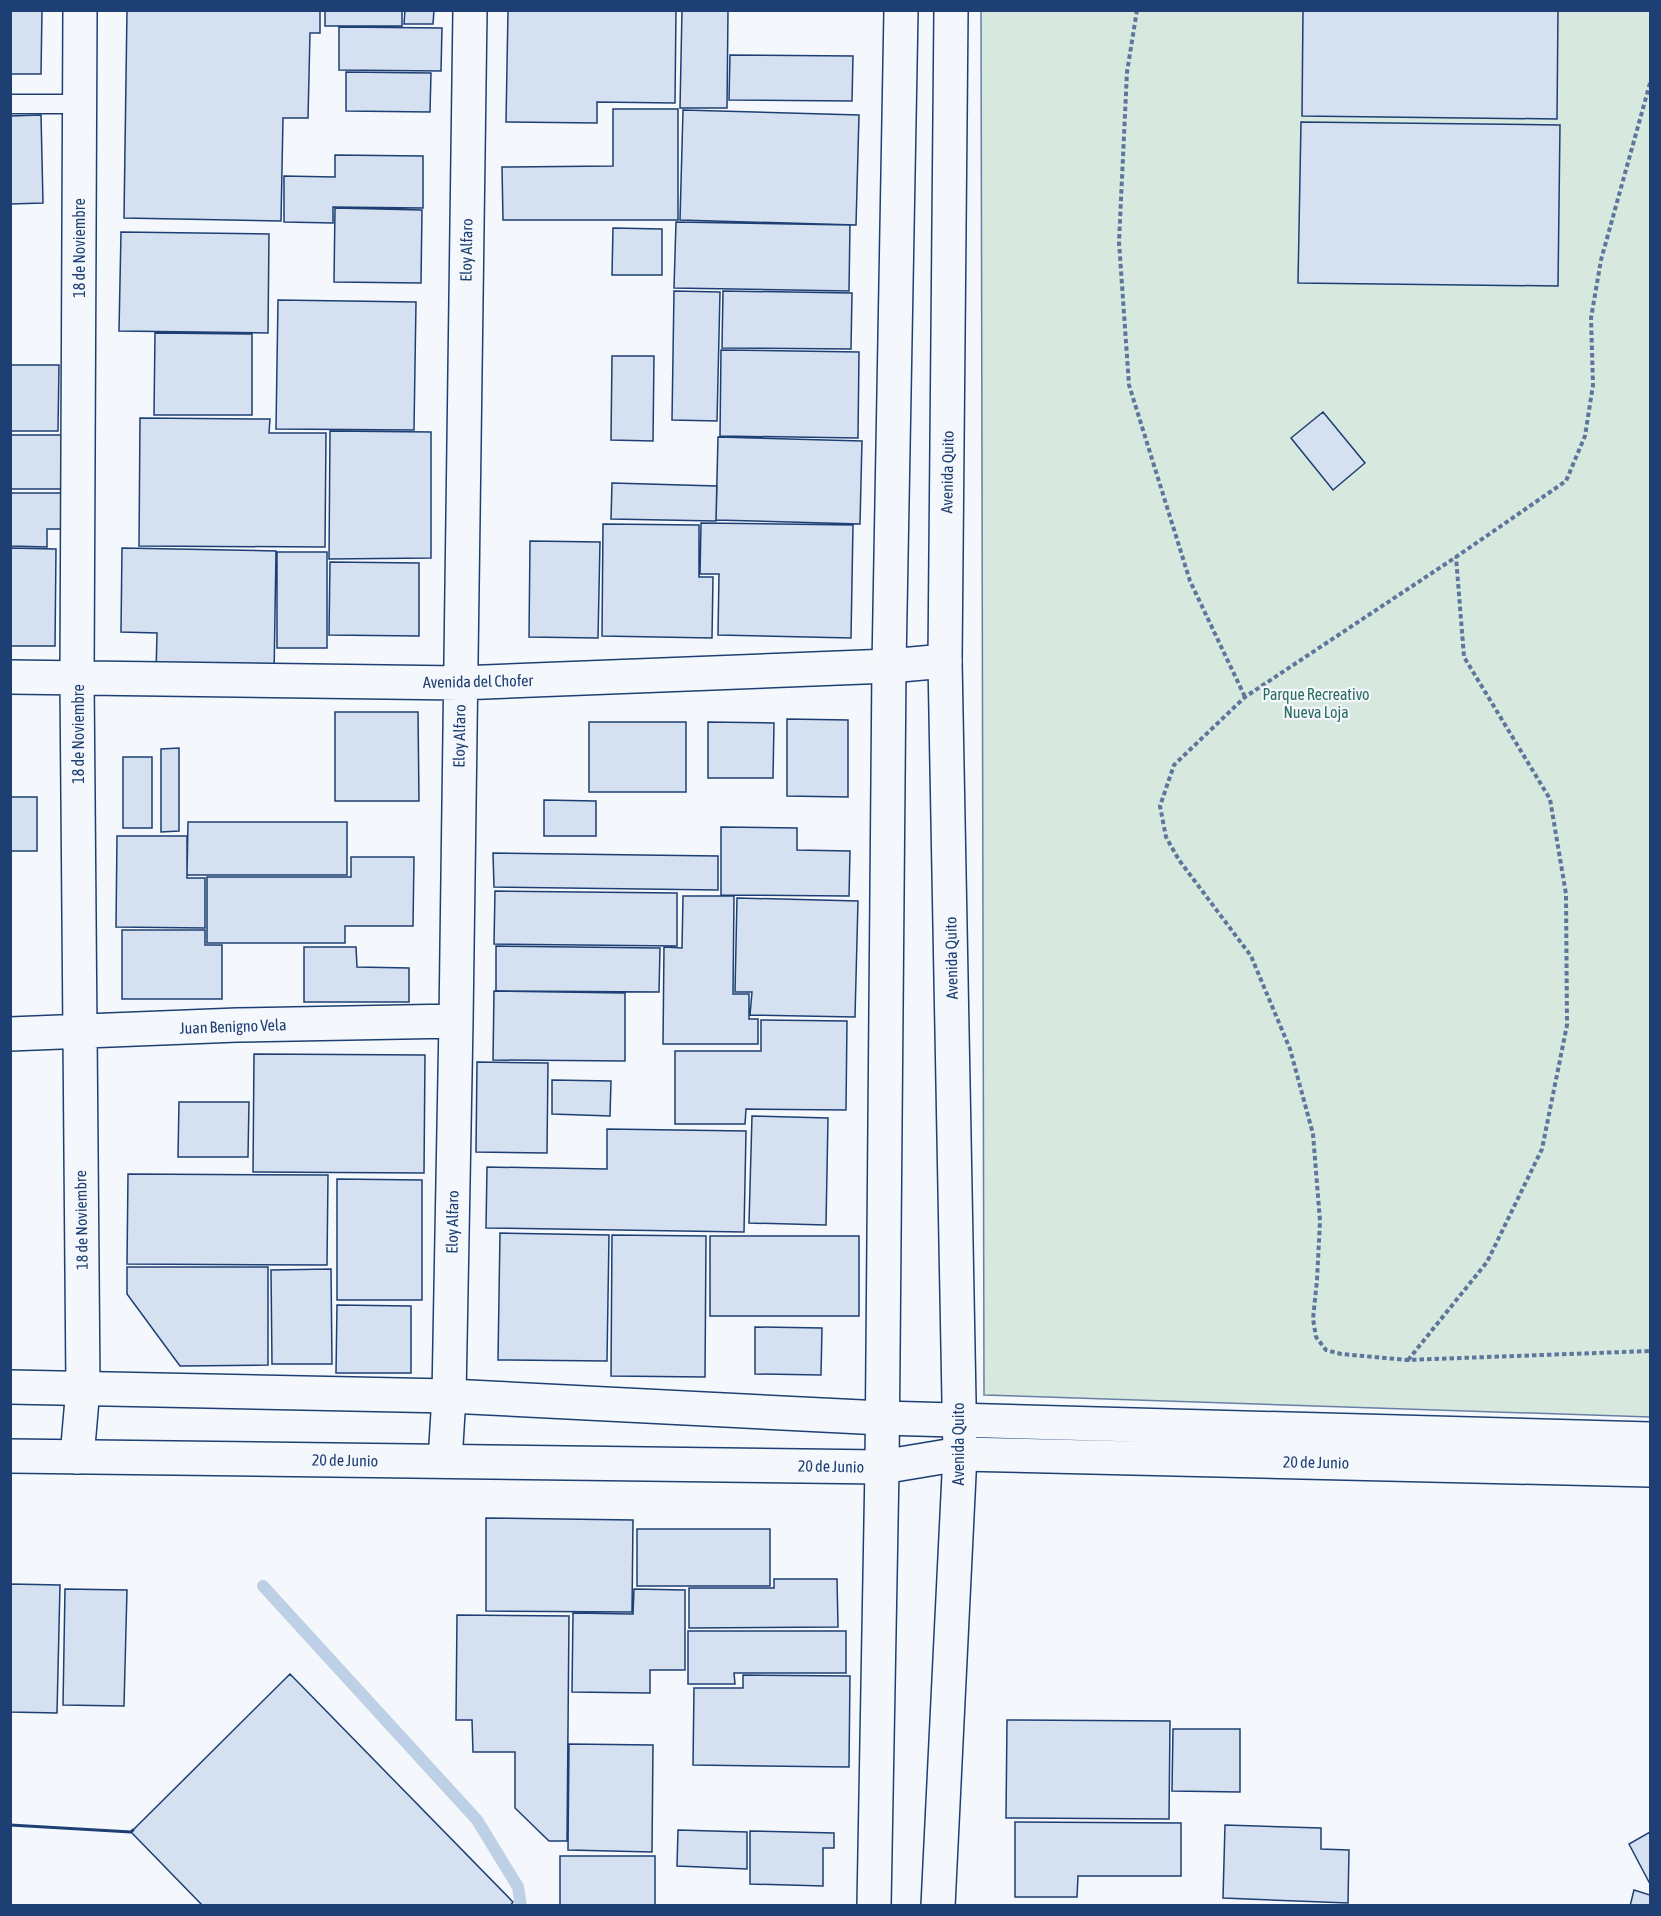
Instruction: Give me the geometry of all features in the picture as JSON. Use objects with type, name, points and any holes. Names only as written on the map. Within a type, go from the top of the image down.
[{"type":"main road","name":"18 de Noviembre","points":[[77,1457],[83,1388],[77,679],[80,10]]},
{"type":"main road","name":"Eloy Alfaro","points":[[445,1461],[449,1396],[456,1021],[470,10]]},
{"type":"main road","points":[[874,1905],[882,1467],[889,666],[901,10]]},
{"type":"main road","name":"Avenida Quito","points":[[938,1905],[960,1454],[945,661],[951,10]]},
{"type":"main road","name":"Avenida del Chofer","points":[[10,677],[460,683],[889,666],[945,661]]},
{"type":"main road","name":"Juan Benigno Vela","points":[[10,1034],[237,1025],[456,1021]]},
{"type":"main road","name":"20 de Junio","points":[[10,1387],[449,1396],[882,1418],[1650,1439]]},
{"type":"main road","name":"20 de Junio","points":[[10,1456],[882,1467],[960,1454],[1650,1470]]},
{"type":"lane","points":[[10,104],[80,104]]},
{"type":"path","points":[[1137,10],[1126,72],[1119,242],[1130,385],[1190,581],[1245,697]]},
{"type":"path","points":[[1650,83],[1601,260],[1591,318],[1593,385],[1585,436],[1566,481],[1245,697],[1174,765],[1160,806],[1166,837],[1179,860],[1251,956],[1290,1049],[1313,1134],[1320,1221],[1313,1319],[1316,1337],[1326,1350],[1341,1354],[1407,1360],[1650,1351]]},
{"type":"path","points":[[1407,1360],[1487,1262],[1542,1149],[1567,1025],[1566,894],[1550,799],[1464,657],[1456,557]]},
{"type":"green space","name":"Parque Recreativo Nueva Loja","points":[[981,11],[1650,11],[1650,1417],[984,1395]]},
{"type":"building","points":[[10,10],[42,10],[41,74],[10,74]]},
{"type":"building","points":[[127,10],[320,10],[320,33],[310,33],[308,118],[283,118],[281,221],[124,218]]},
{"type":"building","points":[[325,10],[402,10],[402,26],[325,26]]},
{"type":"building","points":[[405,10],[434,10],[433,24],[404,24]]},
{"type":"building","points":[[508,10],[676,10],[675,103],[597,102],[597,123],[506,122]]},
{"type":"building","points":[[682,10],[728,10],[727,108],[680,108]]},
{"type":"building","points":[[1303,10],[1558,10],[1557,119],[1302,116]]},
{"type":"building","points":[[339,27],[442,28],[441,71],[339,70]]},
{"type":"building","points":[[730,55],[853,56],[852,101],[729,100]]},
{"type":"building","points":[[346,72],[431,73],[430,112],[346,111]]},
{"type":"building","points":[[613,109],[678,109],[678,220],[503,220],[502,167],[613,166]]},
{"type":"building","points":[[683,110],[859,115],[856,225],[680,220]]},
{"type":"building","points":[[41,115],[43,203],[10,204],[10,116]]},
{"type":"building","points":[[1301,122],[1560,125],[1558,286],[1298,283]]},
{"type":"building","points":[[335,155],[423,156],[423,208],[333,207],[333,223],[284,222],[284,176],[335,177]]},
{"type":"building","points":[[335,208],[422,210],[421,283],[334,282]]},
{"type":"building","points":[[676,222],[850,225],[849,291],[674,288]]},
{"type":"building","points":[[613,228],[662,229],[662,275],[612,275]]},
{"type":"building","points":[[121,232],[269,234],[268,333],[119,331]]},
{"type":"building","points":[[674,291],[720,292],[717,421],[672,420]]},
{"type":"building","points":[[723,291],[852,293],[851,349],[722,348]]},
{"type":"building","points":[[278,300],[416,302],[414,430],[276,429]]},
{"type":"building","points":[[155,333],[252,334],[252,415],[154,415]]},
{"type":"building","points":[[721,350],[859,352],[858,438],[720,436]]},
{"type":"building","points":[[612,356],[654,356],[653,441],[611,440]]},
{"type":"building","points":[[10,365],[59,365],[58,431],[10,431]]},
{"type":"building","points":[[1323,412],[1365,463],[1333,490],[1291,438]]},
{"type":"building","points":[[140,418],[270,419],[269,433],[326,433],[325,547],[139,546]]},
{"type":"building","points":[[330,431],[431,432],[431,558],[329,559]]},
{"type":"building","points":[[10,435],[63,435],[62,489],[10,489]]},
{"type":"building","points":[[718,437],[862,441],[860,524],[716,520]]},
{"type":"building","points":[[612,483],[717,486],[716,521],[611,519]]},
{"type":"building","points":[[10,493],[66,493],[65,529],[47,529],[47,547],[10,546]]},
{"type":"building","points":[[701,523],[853,525],[851,638],[718,635],[719,574],[700,574]]},
{"type":"building","points":[[603,524],[699,525],[699,577],[713,577],[712,638],[602,636]]},
{"type":"building","points":[[530,541],[600,542],[598,638],[529,637]]},
{"type":"building","points":[[10,548],[56,549],[55,646],[10,646]]},
{"type":"building","points":[[122,548],[276,551],[274,676],[156,674],[157,633],[121,632]]},
{"type":"building","points":[[277,552],[327,552],[327,648],[277,648]]},
{"type":"building","points":[[330,562],[419,563],[419,636],[329,635]]},
{"type":"building","points":[[335,712],[418,712],[419,801],[335,801]]},
{"type":"building","points":[[787,719],[848,720],[848,797],[787,796]]},
{"type":"building","points":[[589,722],[686,722],[686,792],[589,792]]},
{"type":"building","points":[[708,722],[774,723],[773,778],[708,778]]},
{"type":"building","points":[[179,748],[179,831],[161,832],[161,749]]},
{"type":"building","points":[[123,757],[152,757],[152,828],[123,828]]},
{"type":"building","points":[[10,797],[37,797],[37,851],[10,851]]},
{"type":"building","points":[[544,800],[596,801],[596,836],[544,836]]},
{"type":"building","points":[[188,822],[347,822],[347,875],[187,875]]},
{"type":"building","points":[[721,827],[797,828],[797,850],[850,851],[849,896],[721,895]]},
{"type":"building","points":[[117,836],[187,836],[187,878],[205,878],[205,928],[116,927]]},
{"type":"building","points":[[493,853],[718,856],[718,890],[494,887]]},
{"type":"building","points":[[351,857],[414,857],[413,926],[345,926],[345,943],[207,943],[207,877],[351,877]]},
{"type":"building","points":[[495,891],[677,893],[677,946],[494,944]]},
{"type":"building","points":[[683,896],[734,896],[733,994],[749,994],[749,1019],[758,1019],[758,1044],[663,1044],[664,947],[682,948]]},
{"type":"building","points":[[737,898],[858,901],[855,1017],[750,1015],[752,992],[735,992]]},
{"type":"building","points":[[122,930],[205,930],[205,945],[222,945],[222,999],[122,999]]},
{"type":"building","points":[[496,946],[660,948],[659,992],[496,991]]},
{"type":"building","points":[[304,947],[356,947],[357,967],[409,968],[409,1002],[304,1002]]},
{"type":"building","points":[[494,991],[625,993],[625,1061],[493,1060]]},
{"type":"building","points":[[761,1020],[847,1021],[846,1110],[746,1109],[745,1124],[675,1124],[675,1051],[761,1051]]},
{"type":"building","points":[[254,1054],[425,1055],[424,1173],[253,1172]]},
{"type":"building","points":[[477,1062],[548,1063],[547,1153],[476,1152]]},
{"type":"building","points":[[552,1080],[611,1081],[610,1116],[552,1114]]},
{"type":"building","points":[[179,1102],[249,1102],[248,1157],[178,1157]]},
{"type":"building","points":[[752,1116],[828,1118],[826,1225],[749,1223]]},
{"type":"building","points":[[607,1129],[746,1131],[744,1232],[486,1228],[487,1167],[607,1169]]},
{"type":"building","points":[[128,1174],[328,1175],[327,1265],[127,1264]]},
{"type":"building","points":[[337,1179],[422,1180],[422,1300],[337,1300]]},
{"type":"building","points":[[500,1233],[609,1235],[607,1361],[498,1360]]},
{"type":"building","points":[[612,1235],[706,1236],[705,1377],[611,1376]]},
{"type":"building","points":[[710,1236],[859,1236],[859,1316],[710,1316]]},
{"type":"building","points":[[127,1267],[268,1267],[268,1365],[180,1366],[127,1294]]},
{"type":"building","points":[[331,1269],[332,1364],[272,1364],[271,1270]]},
{"type":"building","points":[[337,1305],[411,1306],[411,1373],[336,1373]]},
{"type":"building","points":[[755,1327],[822,1328],[821,1375],[755,1374]]},
{"type":"building","points":[[486,1518],[633,1520],[632,1612],[486,1611]]},
{"type":"building","points":[[637,1529],[770,1529],[770,1586],[637,1586]]},
{"type":"building","points":[[774,1579],[837,1579],[838,1627],[689,1628],[689,1588],[774,1588]]},
{"type":"building","points":[[10,1584],[60,1585],[57,1713],[10,1712]]},
{"type":"building","points":[[65,1589],[127,1590],[124,1706],[63,1705]]},
{"type":"building","points":[[634,1589],[685,1590],[685,1670],[650,1670],[650,1693],[572,1692],[573,1613],[633,1614]]},
{"type":"building","points":[[457,1615],[569,1616],[567,1841],[549,1841],[515,1808],[515,1752],[473,1752],[472,1720],[456,1720]]},
{"type":"building","points":[[688,1631],[846,1631],[846,1673],[734,1673],[735,1684],[688,1684]]},
{"type":"building","points":[[290,1674],[513,1902],[510,1906],[203,1906],[131,1832]]},
{"type":"building","points":[[743,1675],[850,1676],[849,1767],[693,1765],[694,1688],[743,1688]]},
{"type":"building","points":[[1007,1720],[1170,1721],[1169,1819],[1006,1818]]},
{"type":"building","points":[[1173,1729],[1240,1729],[1240,1792],[1172,1791]]},
{"type":"building","points":[[569,1744],[653,1745],[652,1852],[568,1850]]},
{"type":"building","points":[[1015,1822],[1181,1823],[1181,1876],[1078,1876],[1077,1897],[1015,1897]]},
{"type":"building","points":[[1225,1825],[1321,1828],[1321,1849],[1349,1850],[1348,1903],[1223,1898]]},
{"type":"building","points":[[678,1830],[747,1832],[747,1869],[677,1866]]},
{"type":"building","points":[[750,1831],[834,1833],[834,1848],[823,1848],[823,1886],[750,1884]]},
{"type":"building","points":[[1650,1832],[1650,1884],[1629,1844]]},
{"type":"building","points":[[560,1856],[655,1856],[655,1906],[560,1906]]},
{"type":"building","points":[[1634,1890],[1650,1895],[1650,1906],[1630,1906]]},
{"type":"waterway","points":[[263,1586],[477,1820],[518,1887],[521,1906]]},
{"type":"wall","points":[[10,1825],[131,1832],[133,1830]]}]
